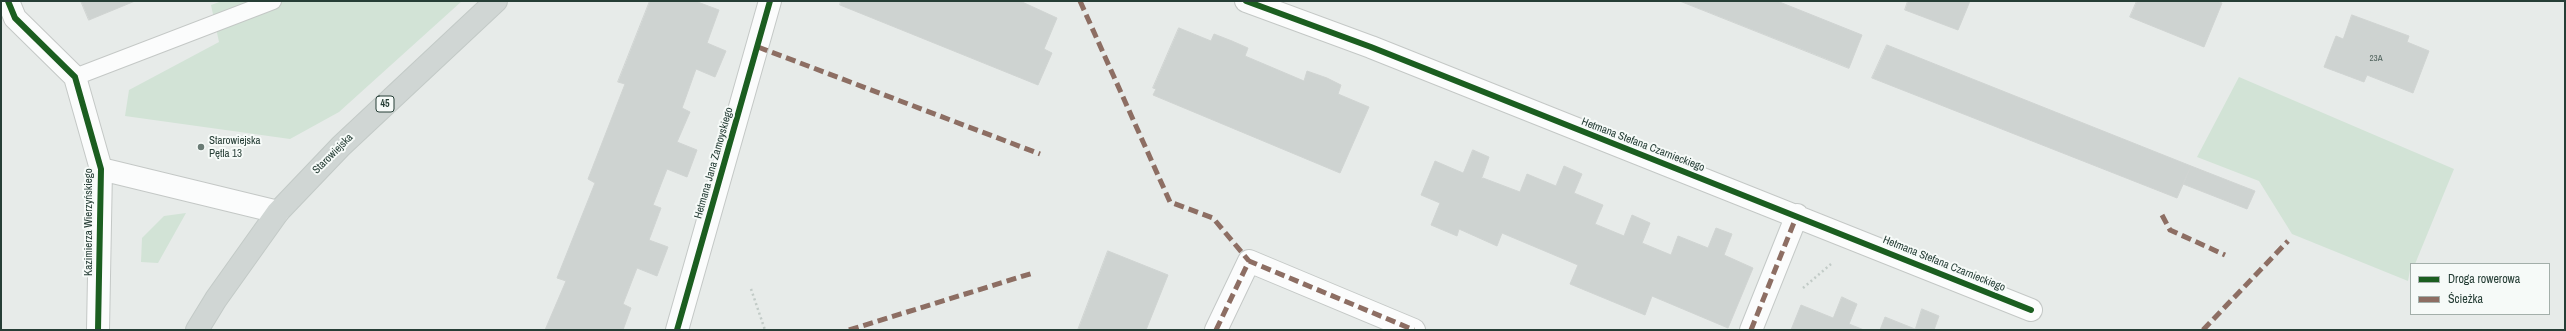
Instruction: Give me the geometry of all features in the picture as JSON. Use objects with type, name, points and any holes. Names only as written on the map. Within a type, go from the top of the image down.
[{"type":"main road","name":"Starowiejska","points":[[197,330],[216,299],[278,212],[341,146],[496,1]]},
{"type":"street","points":[[8,1],[14,18],[75,76]]},
{"type":"street","name":"Hetmana Jana Zamoyskiego","points":[[676,330],[770,1]]},
{"type":"street","name":"Hetmana Stefana Czarnieckiego","points":[[1246,1],[1371,47],[1502,100],[1797,215],[2031,310]]},
{"type":"street","name":"Kazimierza Wierzyńskiego","points":[[75,76],[101,169],[98,330]]},
{"type":"street","name":"Kazimierza Wierzyńskiego","points":[[101,169],[278,212]]},
{"type":"street","points":[[1751,330],[1797,215]]},
{"type":"street","points":[[1216,330],[1249,262],[1414,330]]},
{"type":"lane","points":[[75,76],[273,1]]},
{"type":"path","points":[[1800,290],[1859,241]]},
{"type":"path","points":[[751,289],[765,330]]},
{"type":"green space","points":[[222,1],[462,1],[339,112],[290,139],[125,116],[129,90],[219,42],[211,5]]},
{"type":"green space","points":[[2239,77],[2454,169],[2415,263],[2410,263],[2408,281],[2292,234],[2259,181],[2197,157]]},
{"type":"green space","points":[[186,213],[158,263],[141,262],[142,238],[164,216]]},
{"type":"building","points":[[81,1],[135,1],[89,20]]},
{"type":"building","points":[[650,1],[695,1],[719,10],[707,43],[726,51],[715,77],[696,69],[682,108],[690,112],[677,142],[697,150],[687,177],[667,169],[653,205],[661,208],[649,240],[668,247],[657,276],[637,268],[623,304],[631,308],[623,330],[545,330],[566,281],[557,278],[595,183],[588,179],[625,84],[618,82]]},
{"type":"building","points":[[841,1],[1020,1],[1057,18],[1044,49],[1052,53],[1038,85],[840,5]]},
{"type":"building","points":[[1680,1],[1777,1],[1862,35],[1849,68]]},
{"type":"building","points":[[1908,1],[1970,1],[1958,30],[1905,10]]},
{"type":"building","points":[[2137,1],[2216,1],[2222,3],[2204,47],[2130,17]]},
{"type":"building","points":[[2352,15],[2409,36],[2407,42],[2429,51],[2413,93],[2367,75],[2364,82],[2324,67],[2336,36],[2343,39]]},
{"type":"building","points":[[1179,28],[1211,41],[1214,34],[1232,41],[1248,48],[1245,56],[1304,81],[1307,71],[1327,78],[1341,85],[1338,94],[1369,107],[1340,173],[1153,95],[1156,89],[1153,88]]},
{"type":"building","points":[[1887,45],[2191,166],[2177,198],[1872,78]]},
{"type":"building","points":[[1473,150],[1489,157],[1481,180],[1483,178],[1520,192],[1527,174],[1556,186],[1564,166],[1582,174],[1574,193],[1603,205],[1595,224],[1624,236],[1632,215],[1650,223],[1642,243],[1671,255],[1678,236],[1708,248],[1716,228],[1732,234],[1724,255],[1753,268],[1728,328],[1652,296],[1645,315],[1570,284],[1578,265],[1502,233],[1497,246],[1459,229],[1457,236],[1431,225],[1440,203],[1421,195],[1435,161],[1463,173]]},
{"type":"building","points":[[2191,166],[2255,191],[2247,209],[2183,184]]},
{"type":"building","points":[[1108,251],[1168,275],[1146,330],[1078,330]]},
{"type":"building","points":[[1842,297],[1857,304],[1849,324],[1864,330],[1791,330],[1801,305],[1833,318]]},
{"type":"building","points":[[1922,309],[1939,316],[1934,330],[1880,330],[1885,317],[1915,329]]},
{"type":"marked path","points":[[1080,1],[1170,202],[1213,218],[1249,261]]},
{"type":"marked path","points":[[758,47],[1040,154]]},
{"type":"marked path","points":[[1751,330],[1797,215]]},
{"type":"marked path","points":[[2162,215],[2170,230],[2225,255]]},
{"type":"marked path","points":[[2203,330],[2288,241]]},
{"type":"marked path","points":[[1216,330],[1249,261],[1414,330]]},
{"type":"marked path","points":[[849,330],[1033,273]]},
{"type":"cycle path","points":[[8,1],[15,18],[75,77],[101,169],[98,330]]},
{"type":"cycle path","points":[[677,330],[770,1]]},
{"type":"cycle path","points":[[1246,1],[1371,47],[2031,310]]},
{"type":"place","name":"Starowiejska Pętla 13","points":[[201,147]]}]
